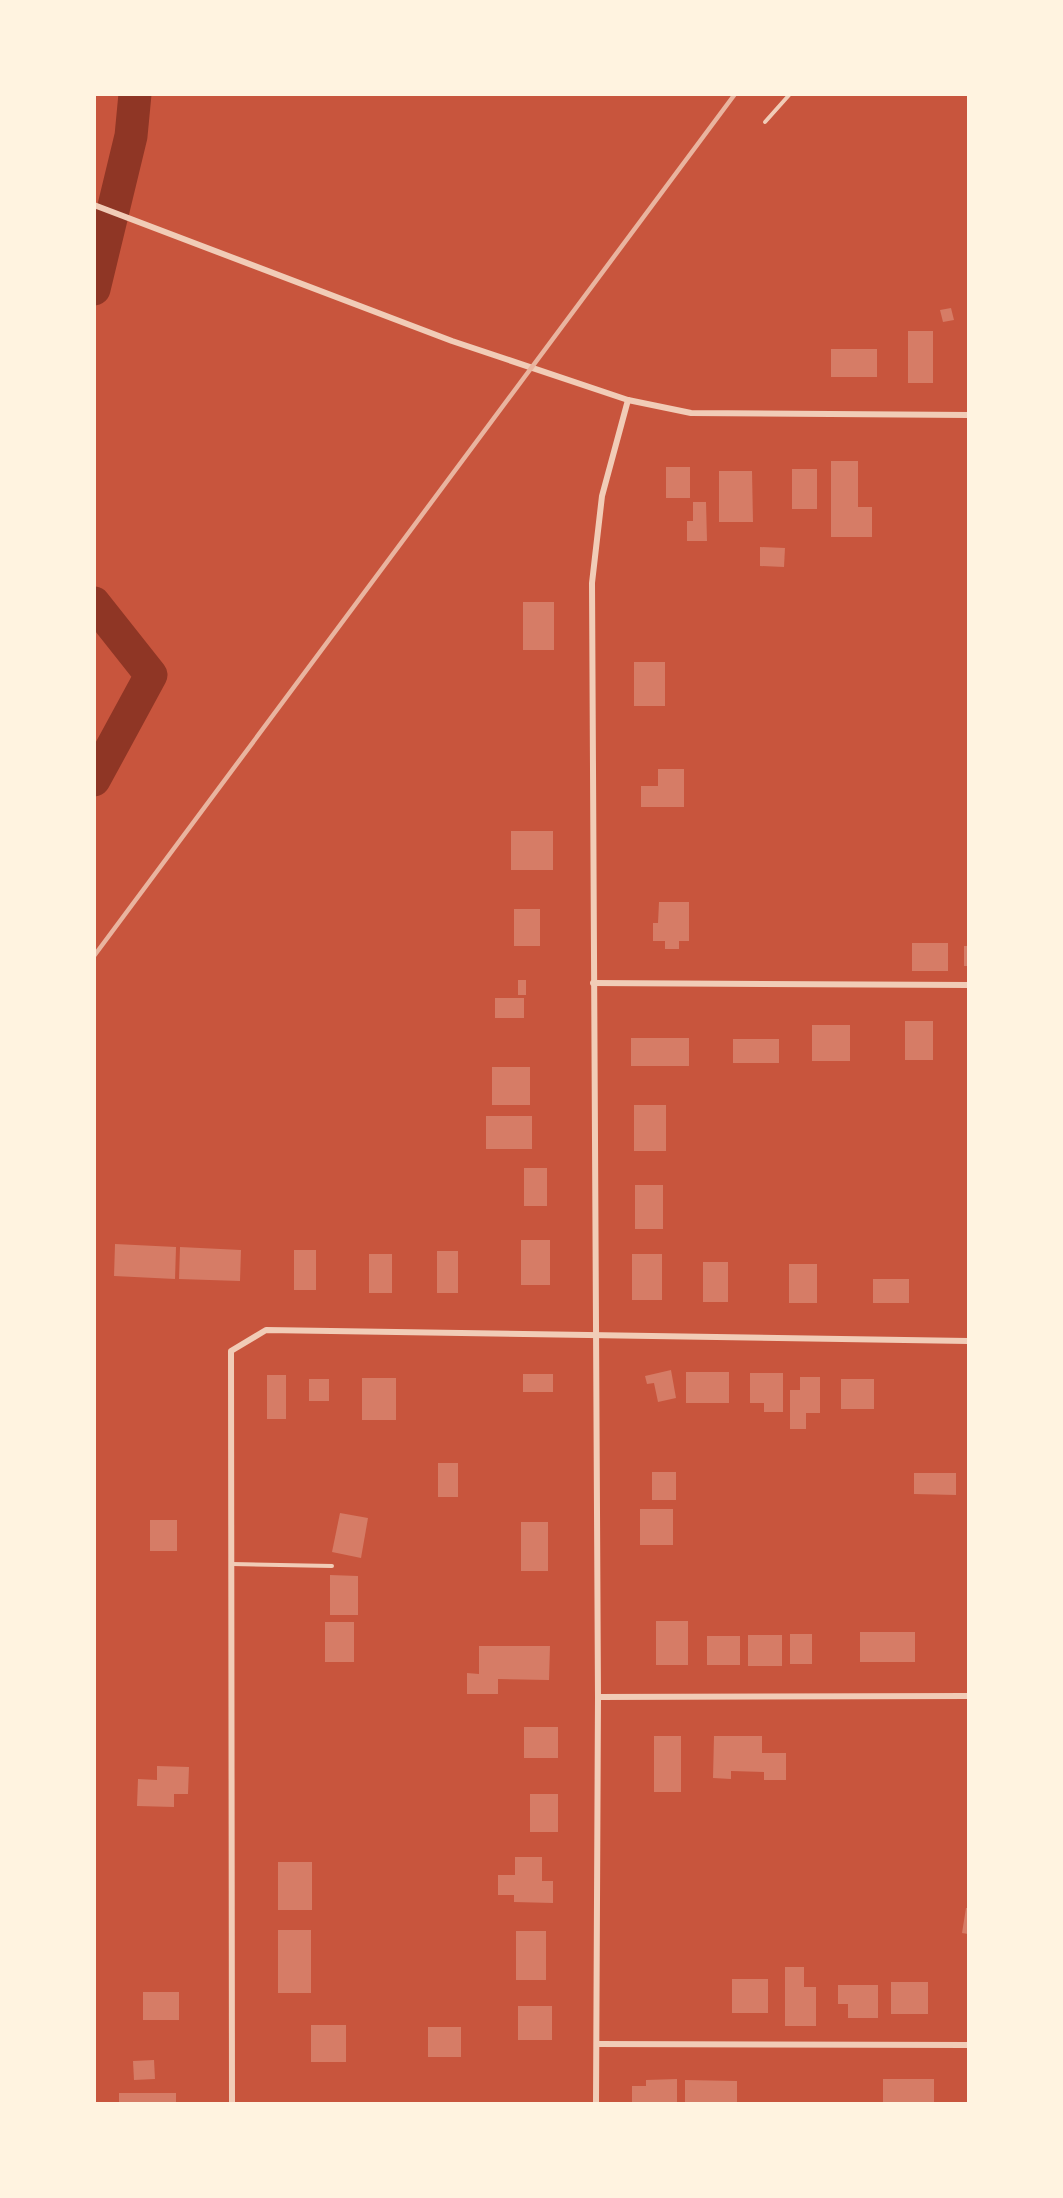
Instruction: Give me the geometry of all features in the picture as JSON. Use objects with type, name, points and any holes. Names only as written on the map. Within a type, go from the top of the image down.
[{"type":"street","points":[[94,205],[452,341],[628,400],[691,413],[969,415]]},
{"type":"street","points":[[596,2103],[598,1697],[592,983],[592,583],[602,496],[628,400]]},
{"type":"street","points":[[592,983],[969,984]]},
{"type":"street","points":[[232,2103],[231,1350],[266,1330],[969,1341]]},
{"type":"street","points":[[598,1697],[969,1696]]},
{"type":"street","points":[[597,2044],[969,2045]]},
{"type":"lane","points":[[765,122],[790,94]]},
{"type":"lane","points":[[231,1564],[332,1566]]},
{"type":"building","points":[[951,308],[954,320],[943,322],[940,310]]},
{"type":"building","points":[[908,331],[933,331],[933,383],[908,383]]},
{"type":"building","points":[[831,349],[877,349],[877,377],[831,377]]},
{"type":"building","points":[[831,461],[858,461],[858,507],[872,507],[872,537],[831,537]]},
{"type":"building","points":[[666,467],[690,467],[690,498],[666,498]]},
{"type":"building","points":[[792,469],[817,469],[817,509],[792,509]]},
{"type":"building","points":[[719,471],[752,471],[753,522],[719,522]]},
{"type":"building","points":[[693,502],[706,502],[707,541],[687,541],[687,521],[693,521]]},
{"type":"building","points":[[760,547],[785,548],[784,567],[760,566]]},
{"type":"building","points":[[523,602],[554,602],[554,650],[523,650]]},
{"type":"building","points":[[634,662],[665,662],[665,706],[634,706]]},
{"type":"building","points":[[658,769],[684,769],[684,807],[641,807],[641,786],[658,786]]},
{"type":"building","points":[[511,831],[553,831],[553,870],[511,870]]},
{"type":"building","points":[[659,902],[689,902],[689,941],[679,941],[679,949],[665,949],[665,941],[653,941],[653,923],[658,923]]},
{"type":"building","points":[[514,909],[540,909],[540,946],[514,946]]},
{"type":"building","points":[[912,943],[948,943],[948,971],[912,971]]},
{"type":"building","points":[[964,946],[968,946],[968,966],[964,966]]},
{"type":"building","points":[[518,980],[526,980],[526,995],[518,995]]},
{"type":"building","points":[[495,998],[524,998],[524,1018],[495,1018]]},
{"type":"building","points":[[905,1021],[933,1021],[933,1060],[905,1060]]},
{"type":"building","points":[[812,1025],[850,1025],[850,1061],[812,1061]]},
{"type":"building","points":[[631,1038],[689,1038],[689,1066],[631,1066]]},
{"type":"building","points":[[733,1039],[779,1039],[779,1063],[733,1063]]},
{"type":"building","points":[[492,1067],[530,1067],[530,1105],[492,1105]]},
{"type":"building","points":[[634,1105],[666,1105],[666,1151],[634,1151]]},
{"type":"building","points":[[486,1116],[532,1116],[532,1149],[486,1149]]},
{"type":"building","points":[[524,1168],[547,1168],[547,1206],[524,1206]]},
{"type":"building","points":[[635,1185],[663,1185],[663,1229],[635,1229]]},
{"type":"building","points":[[521,1240],[550,1240],[550,1285],[521,1285]]},
{"type":"building","points":[[115,1244],[176,1247],[175,1279],[114,1276]]},
{"type":"building","points":[[180,1247],[241,1250],[240,1281],[179,1279]]},
{"type":"building","points":[[294,1250],[316,1250],[316,1290],[294,1290]]},
{"type":"building","points":[[437,1251],[458,1251],[458,1293],[437,1293]]},
{"type":"building","points":[[369,1254],[392,1254],[392,1293],[369,1293]]},
{"type":"building","points":[[632,1254],[662,1254],[662,1300],[632,1300]]},
{"type":"building","points":[[703,1262],[728,1262],[728,1302],[703,1302]]},
{"type":"building","points":[[789,1264],[817,1264],[817,1303],[789,1303]]},
{"type":"building","points":[[873,1279],[909,1279],[909,1303],[873,1303]]},
{"type":"building","points":[[671,1370],[676,1398],[658,1402],[654,1383],[647,1384],[645,1376]]},
{"type":"building","points":[[686,1372],[729,1372],[729,1403],[686,1403]]},
{"type":"building","points":[[750,1373],[783,1373],[783,1412],[764,1412],[764,1403],[750,1403]]},
{"type":"building","points":[[523,1374],[553,1374],[553,1392],[523,1392]]},
{"type":"building","points":[[267,1375],[286,1375],[286,1419],[267,1419]]},
{"type":"building","points":[[800,1377],[820,1377],[820,1413],[806,1413],[806,1429],[790,1429],[790,1390],[800,1390]]},
{"type":"building","points":[[362,1378],[396,1378],[396,1420],[362,1420]]},
{"type":"building","points":[[309,1379],[329,1379],[329,1401],[309,1401]]},
{"type":"building","points":[[841,1379],[874,1379],[874,1409],[841,1409]]},
{"type":"building","points":[[438,1463],[458,1463],[458,1497],[438,1497]]},
{"type":"building","points":[[652,1472],[676,1472],[676,1500],[652,1500]]},
{"type":"building","points":[[914,1473],[956,1473],[956,1495],[914,1494]]},
{"type":"building","points":[[640,1509],[673,1509],[673,1545],[640,1545]]},
{"type":"building","points":[[340,1513],[368,1518],[361,1558],[332,1552]]},
{"type":"building","points":[[150,1520],[177,1520],[177,1551],[150,1551]]},
{"type":"building","points":[[521,1522],[548,1522],[548,1571],[521,1571]]},
{"type":"building","points":[[330,1575],[358,1576],[358,1615],[330,1615]]},
{"type":"building","points":[[656,1621],[688,1621],[688,1665],[656,1665]]},
{"type":"building","points":[[325,1622],[354,1622],[354,1662],[325,1662]]},
{"type":"building","points":[[860,1632],[915,1632],[915,1662],[860,1662]]},
{"type":"building","points":[[790,1634],[812,1634],[812,1664],[790,1664]]},
{"type":"building","points":[[748,1635],[782,1635],[782,1666],[748,1666]]},
{"type":"building","points":[[707,1636],[740,1636],[740,1665],[707,1665]]},
{"type":"building","points":[[479,1646],[550,1646],[549,1680],[498,1679],[498,1694],[467,1694],[467,1673],[479,1674]]},
{"type":"building","points":[[524,1727],[558,1727],[558,1758],[524,1758]]},
{"type":"building","points":[[654,1736],[681,1736],[681,1792],[654,1792]]},
{"type":"building","points":[[714,1736],[762,1736],[762,1753],[786,1753],[786,1780],[764,1780],[764,1772],[731,1771],[731,1779],[713,1778]]},
{"type":"building","points":[[157,1766],[189,1767],[188,1794],[174,1794],[174,1807],[137,1806],[138,1779],[157,1780]]},
{"type":"building","points":[[530,1794],[558,1794],[558,1832],[530,1832]]},
{"type":"building","points":[[515,1857],[542,1857],[542,1881],[553,1881],[553,1903],[514,1902],[514,1895],[498,1895],[498,1875],[515,1875]]},
{"type":"building","points":[[278,1862],[312,1862],[312,1910],[278,1910]]},
{"type":"building","points":[[966,1908],[968,1908],[968,1934],[962,1933]]},
{"type":"building","points":[[278,1930],[311,1930],[311,1993],[278,1993]]},
{"type":"building","points":[[516,1931],[546,1931],[546,1980],[516,1980]]},
{"type":"building","points":[[785,1967],[804,1967],[804,1987],[816,1987],[816,2026],[785,2026]]},
{"type":"building","points":[[732,1979],[768,1979],[768,2013],[732,2013]]},
{"type":"building","points":[[891,1982],[928,1982],[928,2014],[891,2014]]},
{"type":"building","points":[[838,1985],[878,1985],[878,2018],[848,2018],[848,2004],[838,2004]]},
{"type":"building","points":[[143,1992],[179,1992],[179,2020],[143,2020]]},
{"type":"building","points":[[518,2006],[552,2006],[552,2040],[518,2040]]},
{"type":"building","points":[[311,2025],[346,2025],[346,2062],[311,2062]]},
{"type":"building","points":[[428,2027],[461,2027],[461,2057],[428,2057]]},
{"type":"building","points":[[154,2060],[155,2079],[134,2080],[133,2061]]},
{"type":"building","points":[[677,2079],[677,2104],[632,2104],[632,2086],[646,2086],[646,2080]]},
{"type":"building","points":[[883,2079],[934,2079],[934,2104],[883,2104]]},
{"type":"building","points":[[685,2080],[737,2081],[737,2104],[685,2104]]},
{"type":"building","points":[[119,2093],[176,2093],[176,2104],[119,2104]]},
{"type":"waterway","points":[[94,289],[131,136],[135,94]]},
{"type":"waterway","points":[[94,603],[151,675],[94,780]]},
{"type":"railway","points":[[94,956],[735,94]]}]
